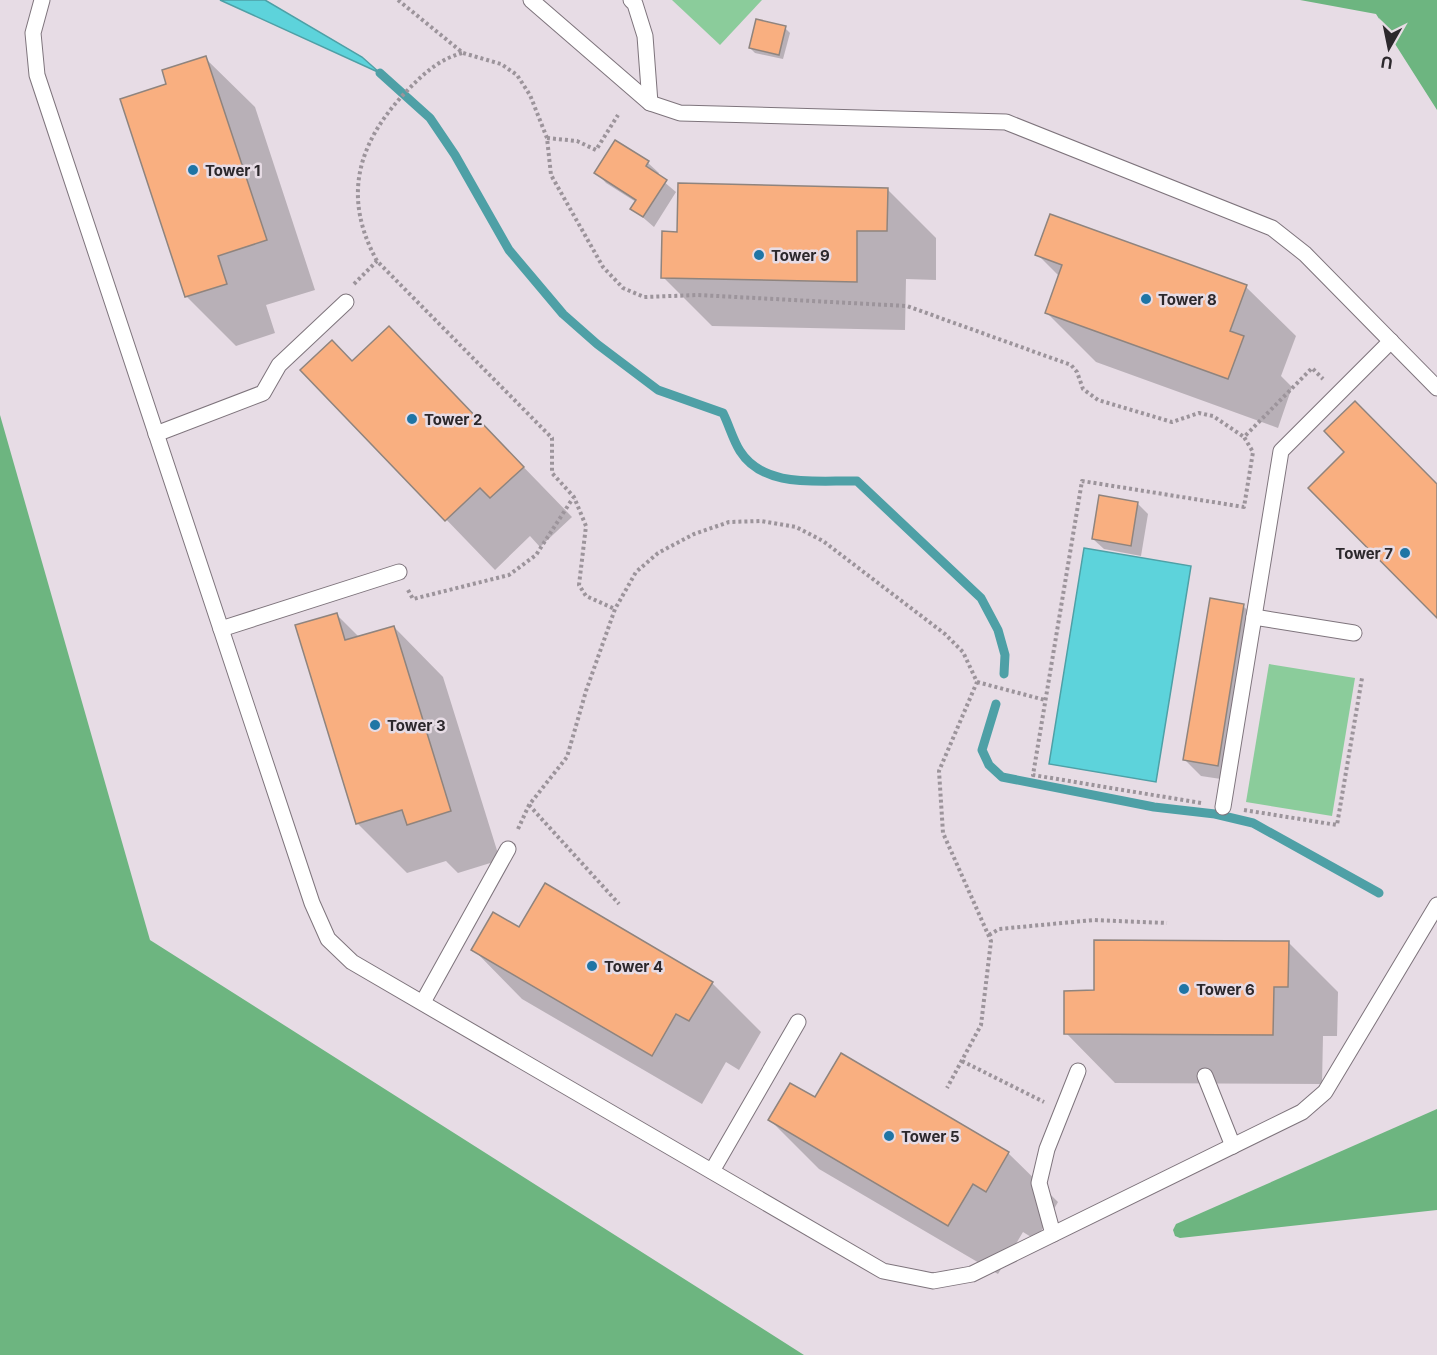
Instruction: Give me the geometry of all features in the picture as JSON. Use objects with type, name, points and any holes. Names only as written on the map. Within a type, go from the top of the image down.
[{"type":"lane","points":[[42,0],[33,33],[37,75],[312,903],[328,939],[352,962],[883,1271],[933,1281],[972,1274],[1302,1112],[1325,1092],[1437,905]]},
{"type":"lane","points":[[531,0],[650,103],[680,113],[1005,122],[1272,228],[1305,254],[1437,388]]},
{"type":"lane","points":[[631,0],[635,4],[645,36],[650,103]]},
{"type":"lane","points":[[156,434],[263,393],[279,365],[346,302]]},
{"type":"lane","points":[[1223,807],[1281,451],[1391,341]]},
{"type":"lane","points":[[221,629],[399,572]]},
{"type":"lane","points":[[1254,616],[1354,633]]},
{"type":"lane","points":[[423,1002],[508,849]]},
{"type":"lane","points":[[712,1171],[798,1022]]},
{"type":"lane","points":[[1053,1234],[1039,1184],[1047,1149],[1078,1071]]},
{"type":"lane","points":[[1205,1076],[1233,1146]]},
{"type":"path","points":[[398,0],[463,53],[501,64],[517,75],[530,95],[547,138],[551,175],[603,267],[623,288],[644,297],[698,294],[907,306],[1071,365],[1077,372],[1083,388],[1098,400],[1172,422],[1199,413],[1213,416],[1244,436],[1252,452],[1244,507],[1082,481],[1033,775],[1337,825],[1362,678]]},
{"type":"path","points":[[463,53],[446,58],[423,73],[379,124],[365,152],[358,179],[358,207],[365,239],[378,261],[552,438],[552,473],[574,497],[586,526],[579,585],[586,596],[615,609]]},
{"type":"path","points":[[547,138],[577,141],[596,150],[618,115]]},
{"type":"path","points":[[346,302],[349,288],[378,261]]},
{"type":"path","points":[[1244,436],[1312,368],[1338,394]]},
{"type":"path","points":[[399,572],[413,599],[509,575],[536,555],[574,497]]},
{"type":"path","points":[[508,849],[529,805],[567,757],[586,691],[615,609],[636,572],[658,553],[694,534],[729,522],[761,521],[796,527],[823,542],[945,634],[963,652],[977,682],[939,771],[943,833],[992,942],[981,1025],[947,1088]]},
{"type":"path","points":[[977,682],[1046,700]]},
{"type":"path","points":[[529,805],[619,904]]},
{"type":"path","points":[[989,935],[999,929],[1094,920],[1167,922]]},
{"type":"path","points":[[962,1061],[1063,1111]]},
{"type":"green space","points":[[672,0],[762,0],[720,45]]},
{"type":"green space","points":[[1300,0],[1437,0],[1437,110],[1376,14]]},
{"type":"green space","points":[[0,415],[150,940],[804,1355],[0,1355]]},
{"type":"green space","points":[[1269,664],[1355,678],[1332,816],[1246,802]]},
{"type":"green space","points":[[1437,1109],[1437,1210],[1180,1238],[1175,1236],[1173,1230],[1176,1224]]},
{"type":"water","points":[[220,0],[265,0],[362,57],[380,73]]},
{"type":"water","points":[[1084,548],[1191,566],[1156,782],[1049,764]]},
{"type":"building","points":[[756,19],[786,26],[779,55],[749,48]]},
{"type":"building","name":"Tower 1","points":[[206,56],[267,240],[218,256],[227,284],[185,297],[120,99],[166,84],[162,70]]},
{"type":"building","points":[[615,140],[649,161],[646,166],[667,180],[643,217],[630,209],[636,200],[594,173]]},
{"type":"building","name":"Tower 9","points":[[678,183],[888,188],[887,231],[857,231],[857,282],[661,278],[662,231],[677,232]]},
{"type":"building","name":"Tower 8","points":[[1050,214],[1247,285],[1230,331],[1244,336],[1228,379],[1045,313],[1062,265],[1035,255]]},
{"type":"building","name":"Tower 2","points":[[389,326],[524,467],[490,498],[480,488],[445,521],[300,370],[332,340],[352,361]]},
{"type":"building","name":"Tower 7","points":[[1355,401],[1437,484],[1437,618],[1308,488],[1344,452],[1324,431]]},
{"type":"building","points":[[1099,495],[1138,502],[1131,546],[1092,539]]},
{"type":"building","points":[[1210,598],[1244,604],[1218,766],[1183,760]]},
{"type":"building","name":"Tower 3","points":[[337,613],[345,640],[394,626],[451,811],[407,825],[402,810],[356,824],[295,625]]},
{"type":"building","name":"Tower 4","points":[[545,883],[713,982],[689,1021],[676,1014],[652,1056],[471,950],[493,912],[519,927]]},
{"type":"building","name":"Tower 6","points":[[1094,940],[1289,941],[1288,987],[1274,987],[1273,1035],[1064,1034],[1064,991],[1094,990]]},
{"type":"building","name":"Tower 5","points":[[841,1053],[1009,1152],[986,1192],[973,1184],[948,1226],[768,1120],[790,1083],[815,1097]]},
{"type":"waterway","points":[[380,73],[430,118],[455,155],[509,250],[563,314],[597,344],[658,390],[723,413],[740,451],[750,463],[763,472],[793,480],[857,481],[981,598],[998,630],[1005,655],[1004,674]]},
{"type":"waterway","points":[[996,704],[982,750],[989,765],[1002,777],[1154,807],[1215,814],[1253,823],[1379,893]]},
{"type":"place","name":"Tower 1","points":[[193,170]]},
{"type":"place","name":"Tower 9","points":[[759,255]]},
{"type":"place","name":"Tower 8","points":[[1146,299]]},
{"type":"place","name":"Tower 2","points":[[412,419]]},
{"type":"place","name":"Tower 7","points":[[1405,553]]},
{"type":"place","name":"Tower 3","points":[[375,725]]},
{"type":"place","name":"Tower 4","points":[[592,966]]},
{"type":"place","name":"Tower 6","points":[[1184,989]]},
{"type":"place","name":"Tower 5","points":[[889,1136]]}]
